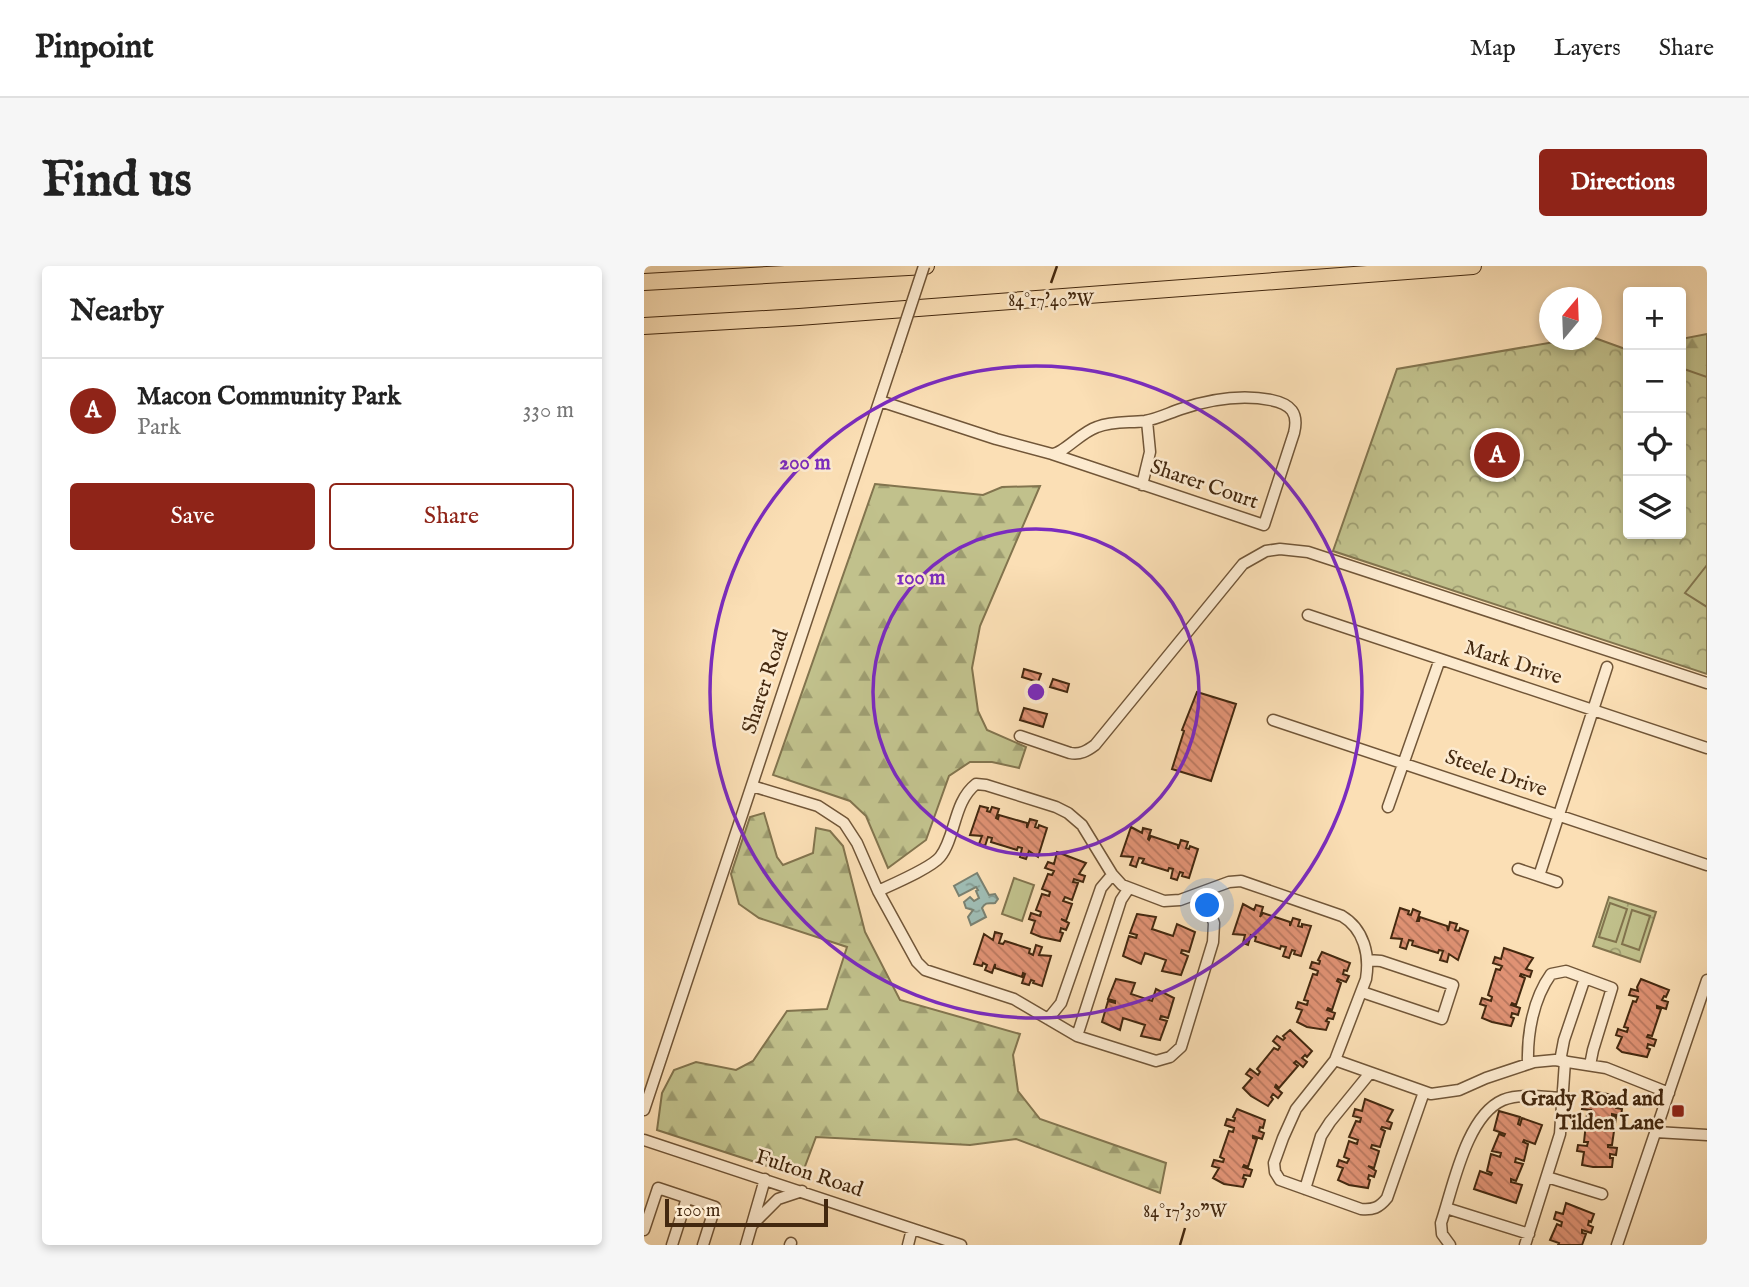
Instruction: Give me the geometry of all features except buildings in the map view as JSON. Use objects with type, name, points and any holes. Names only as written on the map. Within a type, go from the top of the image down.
[{"type":"highway","points":[[644,282],[925,266]]},
{"type":"highway","points":[[644,326],[799,317],[1473,266]]},
{"type":"street","name":"Sharer Road","points":[[644,1110],[925,266]]},
{"type":"street","name":"Sharer Court","points":[[880,401],[996,439],[1052,454],[1264,525],[1294,433],[1296,417],[1289,406],[1281,402],[1236,397],[1198,403],[1147,421],[1098,426],[1076,438],[1061,452],[1052,454]]},
{"type":"street","points":[[1142,485],[1150,452],[1147,421]]},
{"type":"street","points":[[1020,736],[1070,753],[1088,751],[1096,745],[1233,574],[1257,555],[1280,549],[1308,552],[1707,683]]},
{"type":"street","name":"Mark Drive","points":[[1308,615],[1707,748]]},
{"type":"street","points":[[1388,807],[1440,659]]},
{"type":"street","points":[[1539,876],[1607,667]]},
{"type":"street","name":"Steele Drive","points":[[1273,720],[1707,865]]},
{"type":"street","points":[[878,891],[938,859],[964,797],[976,785],[986,785],[1056,807],[1082,825],[1112,875],[1122,886],[1164,901],[1180,900],[1229,882],[1241,881],[1342,916],[1352,922],[1359,932],[1367,960],[1362,992],[1335,1060],[1297,1109],[1275,1163],[1275,1172],[1280,1180],[1361,1209],[1373,1210],[1387,1198],[1424,1092]]},
{"type":"street","points":[[751,786],[818,806],[844,823],[857,843],[878,891],[917,962],[925,970],[1014,999],[1077,1036],[1156,1060],[1170,1057],[1181,1047],[1213,942],[1214,923],[1202,892]]},
{"type":"street","points":[[1518,869],[1557,882]]},
{"type":"street","points":[[1048,1020],[1061,1003],[1101,888],[1112,875]]},
{"type":"street","points":[[1077,1036],[1121,900],[1129,888]]},
{"type":"street","points":[[1362,992],[1442,1019],[1452,985],[1381,961],[1367,960]]},
{"type":"street","points":[[1528,1064],[1527,1038],[1543,985],[1551,974],[1566,971],[1612,988],[1590,1065]]},
{"type":"street","points":[[1446,1208],[1527,1240],[1560,1134],[1564,1040],[1585,978]]},
{"type":"street","points":[[1617,1245],[1707,980]]},
{"type":"street","points":[[1335,1060],[1424,1092],[1443,1094],[1528,1064],[1562,1061],[1606,1068],[1669,1093]]},
{"type":"street","points":[[1305,1189],[1321,1136],[1370,1073]]},
{"type":"street","points":[[1450,1245],[1442,1234],[1441,1223],[1468,1142],[1478,1121],[1489,1109],[1504,1100],[1527,1096],[1562,1098]]},
{"type":"street","points":[[1656,1132],[1707,1135]]},
{"type":"street","name":"Fulton Road","points":[[644,1140],[961,1245]]},
{"type":"street","points":[[1547,1177],[1601,1194]]},
{"type":"street","points":[[746,1245],[765,1179]]},
{"type":"street","points":[[644,1230],[658,1188],[715,1207],[703,1245]]},
{"type":"street","points":[[753,1225],[778,1199],[802,1191]]},
{"type":"street","points":[[672,1245],[687,1198]]},
{"type":"street","points":[[908,1245],[912,1228]]},
{"type":"green space","points":[[1707,334],[1707,539],[1686,535],[1686,338]]},
{"type":"green space","points":[[1602,341],[1623,348],[1623,539],[1686,539],[1686,370],[1707,377],[1707,674],[1333,551],[1397,369],[1539,345],[1539,350],[1602,350]]},
{"type":"green space","points":[[875,484],[983,495],[1002,487],[1040,486],[980,626],[972,668],[978,711],[987,730],[1026,747],[1019,768],[992,762],[970,762],[949,776],[926,840],[888,868],[866,816],[850,801],[773,775]]},
{"type":"green space","points":[[1707,565],[1707,607],[1685,593]]},
{"type":"green space","points":[[764,813],[777,857],[783,865],[813,853],[816,828],[830,831],[843,846],[865,932],[900,1000],[1020,1034],[1013,1055],[1018,1091],[1040,1119],[1166,1163],[1160,1193],[1016,1139],[970,1145],[816,1137],[801,1177],[657,1130],[662,1093],[674,1070],[696,1062],[736,1070],[753,1061],[787,1011],[827,1009],[847,947],[759,918],[739,904],[731,874],[750,817]]},
{"type":"green space","points":[[1014,878],[1034,885],[1022,921],[1002,914]]},
{"type":"green space","points":[[1609,897],[1656,912],[1640,962],[1593,946]]},
{"type":"green space","points":[[1610,903],[1627,909],[1616,942],[1599,937]]},
{"type":"green space","points":[[1632,910],[1650,916],[1639,950],[1622,944]]},
{"type":"water","points":[[977,873],[989,895],[995,894],[998,899],[995,903],[984,906],[982,908],[986,917],[971,925],[968,917],[973,910],[966,908],[964,902],[970,897],[974,901],[979,898],[976,891],[978,890],[976,887],[959,896],[954,886]]},
{"type":"place","name":"Macon Community Park","points":[[1497,455]]},
{"type":"place","name":"Grady Road and Tilden Lane","points":[[1678,1111]]}]
